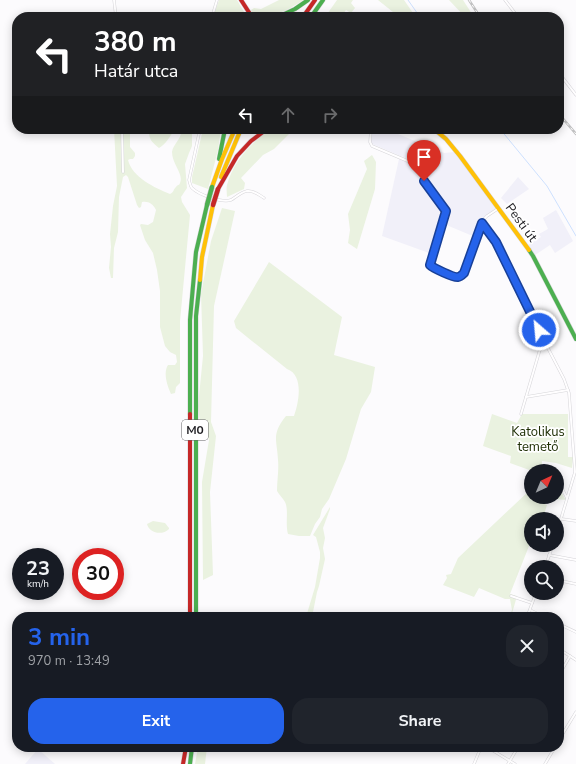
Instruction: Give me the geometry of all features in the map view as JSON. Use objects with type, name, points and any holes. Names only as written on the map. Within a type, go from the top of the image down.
[{"type":"main road","points":[[241,0],[248,12]]},
{"type":"main road","points":[[289,12],[308,0]]},
{"type":"main road","points":[[307,12],[315,0]]},
{"type":"main road","points":[[315,12],[323,0]]},
{"type":"main road","points":[[218,170],[223,134]]},
{"type":"main road","name":"M0","points":[[190,612],[190,320],[196,252],[212,187],[233,134]]},
{"type":"main road","name":"M0","points":[[196,612],[196,316],[202,257],[213,205],[228,158],[239,134]]},
{"type":"main road","points":[[218,189],[229,168],[240,153],[251,141],[260,134]]},
{"type":"main road","name":"Pesti út","points":[[440,134],[460,156],[499,208],[537,263],[576,339]]},
{"type":"main road","points":[[183,764],[185,752]]},
{"type":"main road","points":[[190,764],[191,752]]},
{"type":"street","points":[[114,0],[115,12]]},
{"type":"street","points":[[213,12],[217,0]]},
{"type":"street","points":[[504,0],[514,12]]},
{"type":"street","points":[[564,79],[576,95]]},
{"type":"street","points":[[122,134],[123,172]]},
{"type":"street","points":[[199,134],[189,180],[191,187],[200,194],[221,200],[230,200],[247,191],[256,192],[264,198]]},
{"type":"street","points":[[371,134],[370,142],[372,146],[410,162],[446,209],[446,214],[430,265],[432,268],[460,277],[464,273],[482,223],[487,216],[499,208]]},
{"type":"street","points":[[482,223],[496,242],[568,390],[575,472],[564,512]]},
{"type":"street","points":[[521,414],[543,339]]},
{"type":"street","points":[[526,396],[568,390]]},
{"type":"street","points":[[564,493],[567,499]]},
{"type":"street","points":[[564,519],[576,521]]},
{"type":"street","points":[[547,560],[550,552]]},
{"type":"street","points":[[549,555],[576,560]]},
{"type":"street","points":[[564,581],[576,584]]},
{"type":"street","points":[[511,596],[532,604]]},
{"type":"street","points":[[533,600],[530,610],[534,612]]},
{"type":"street","points":[[564,626],[576,632]]},
{"type":"street","points":[[564,652],[576,660]]},
{"type":"street","points":[[564,666],[570,656]]},
{"type":"street","points":[[564,732],[576,712]]},
{"type":"street","points":[[474,764],[479,752]]},
{"type":"street","points":[[498,752],[515,764]]},
{"type":"street","points":[[508,764],[515,752]]},
{"type":"street","points":[[544,764],[552,752]]},
{"type":"shaded area","points":[[371,134],[398,134],[444,153],[454,152],[496,208],[483,218],[475,237],[444,224],[448,211],[410,160],[370,143]]},
{"type":"shaded area","points":[[399,159],[410,164],[444,211],[429,253],[382,236]]},
{"type":"shaded area","points":[[518,177],[529,189],[507,204],[501,198]]},
{"type":"shaded area","points":[[556,210],[573,241],[555,253],[550,245],[535,255],[528,245],[541,237],[539,234],[548,229],[543,218]]},
{"type":"shaded area","points":[[35,752],[41,752],[55,764],[25,764]]},
{"type":"green space","points":[[219,0],[237,0],[244,12],[215,12]]},
{"type":"green space","points":[[279,0],[303,0],[281,12],[252,12],[251,10],[254,8],[261,9]]},
{"type":"green space","points":[[337,0],[353,0],[351,3],[355,8],[352,12],[346,10],[345,12],[329,12]]},
{"type":"green space","points":[[378,0],[404,0],[412,12],[393,12]]},
{"type":"green space","points":[[449,0],[463,0],[471,12],[460,12]]},
{"type":"green space","points":[[114,134],[130,134],[130,147],[135,153],[135,156],[133,159],[128,160],[134,172],[158,189],[170,194],[181,180],[174,161],[172,152],[173,149],[181,134],[192,134],[192,146],[185,164],[187,188],[181,197],[182,202],[190,215],[180,321],[180,383],[176,387],[175,393],[171,394],[167,383],[166,372],[168,365],[175,365],[177,362],[176,355],[170,352],[165,346],[160,327],[160,291],[157,270],[153,253],[145,240],[140,225],[148,225],[153,222],[156,210],[147,202],[142,202],[141,207],[139,208],[128,177],[126,175],[123,177],[119,197],[118,232],[114,248],[113,278],[111,278],[109,268],[111,247],[110,234],[117,186]]},
{"type":"green space","points":[[172,134],[159,148],[153,143],[149,135]]},
{"type":"green space","points":[[202,134],[220,134],[218,150],[208,189],[192,183]]},
{"type":"green space","points":[[265,134],[289,134],[274,149],[263,155],[241,178],[245,183],[244,189],[227,197],[227,185],[234,168],[244,153]]},
{"type":"green space","points":[[372,155],[376,162],[375,189],[357,249],[348,243],[350,230],[348,214],[367,169],[364,161]]},
{"type":"green space","points":[[222,208],[235,211],[214,306],[211,422],[216,436],[210,492],[213,575],[203,580],[202,482],[209,440],[200,423],[198,406],[203,356],[201,294],[211,241]]},
{"type":"green space","points":[[269,262],[342,317],[334,355],[375,367],[371,392],[361,409],[346,459],[329,499],[322,509],[320,517],[310,536],[288,534],[286,505],[277,491],[278,464],[276,437],[278,428],[286,416],[294,416],[299,390],[296,377],[292,372],[236,328],[234,321]]},
{"type":"green space","name":"Katolikus temető","points":[[492,414],[517,423],[522,414],[568,414],[568,457],[573,457],[572,468],[564,466],[564,464],[542,461],[542,464],[524,464],[524,468],[510,463],[511,456],[483,446]]},
{"type":"green space","points":[[524,496],[524,504],[547,505],[545,512],[524,512],[524,552],[527,552],[510,594],[517,596],[512,612],[511,612],[510,599],[505,599],[479,588],[474,597],[443,585],[447,578],[446,575],[451,574],[458,558]]},
{"type":"green space","points":[[330,507],[323,528],[325,538],[323,548],[325,559],[313,612],[308,612],[315,587],[320,558],[316,537],[313,535]]},
{"type":"green space","points":[[153,521],[165,523],[169,529],[159,533],[150,530],[147,524]]},
{"type":"green space","points":[[197,752],[206,752],[205,764],[195,764]]},
{"type":"waterway","points":[[408,0],[416,12]]},
{"type":"waterway","points":[[504,134],[547,186],[576,236]]},
{"type":"railway","points":[[469,0],[477,12]]},
{"type":"railway","points":[[564,120],[576,134]]},
{"type":"traffic: fast","points":[[289,12],[308,0]]},
{"type":"traffic: fast","points":[[315,12],[323,0]]},
{"type":"traffic: fast","points":[[219,159],[224,134]]},
{"type":"traffic: fast","points":[[207,205],[212,187]]},
{"type":"traffic: fast","points":[[190,414],[190,320],[196,252],[207,205]]},
{"type":"traffic: fast","points":[[529,250],[576,339]]},
{"type":"traffic: fast","points":[[196,612],[196,316],[200,280]]},
{"type":"traffic: fast","points":[[190,764],[191,752]]},
{"type":"traffic: slow","points":[[212,187],[233,134]]},
{"type":"traffic: slow","points":[[221,177],[239,134]]},
{"type":"traffic: slow","points":[[440,134],[460,156],[529,250]]},
{"type":"traffic: slow","points":[[200,280],[202,257],[213,205]]},
{"type":"traffic: jam","points":[[241,0],[249,12]]},
{"type":"traffic: jam","points":[[307,12],[315,0]]},
{"type":"traffic: jam","points":[[218,189],[237,156],[251,141],[260,134]]},
{"type":"traffic: jam","points":[[213,205],[218,189]]},
{"type":"traffic: jam","points":[[190,414],[190,612]]},
{"type":"traffic: jam","points":[[183,764],[185,752]]},
{"type":"route","points":[[424,181],[446,209],[430,263],[432,268],[460,277],[464,273],[482,223],[496,242],[539,330]]}]
